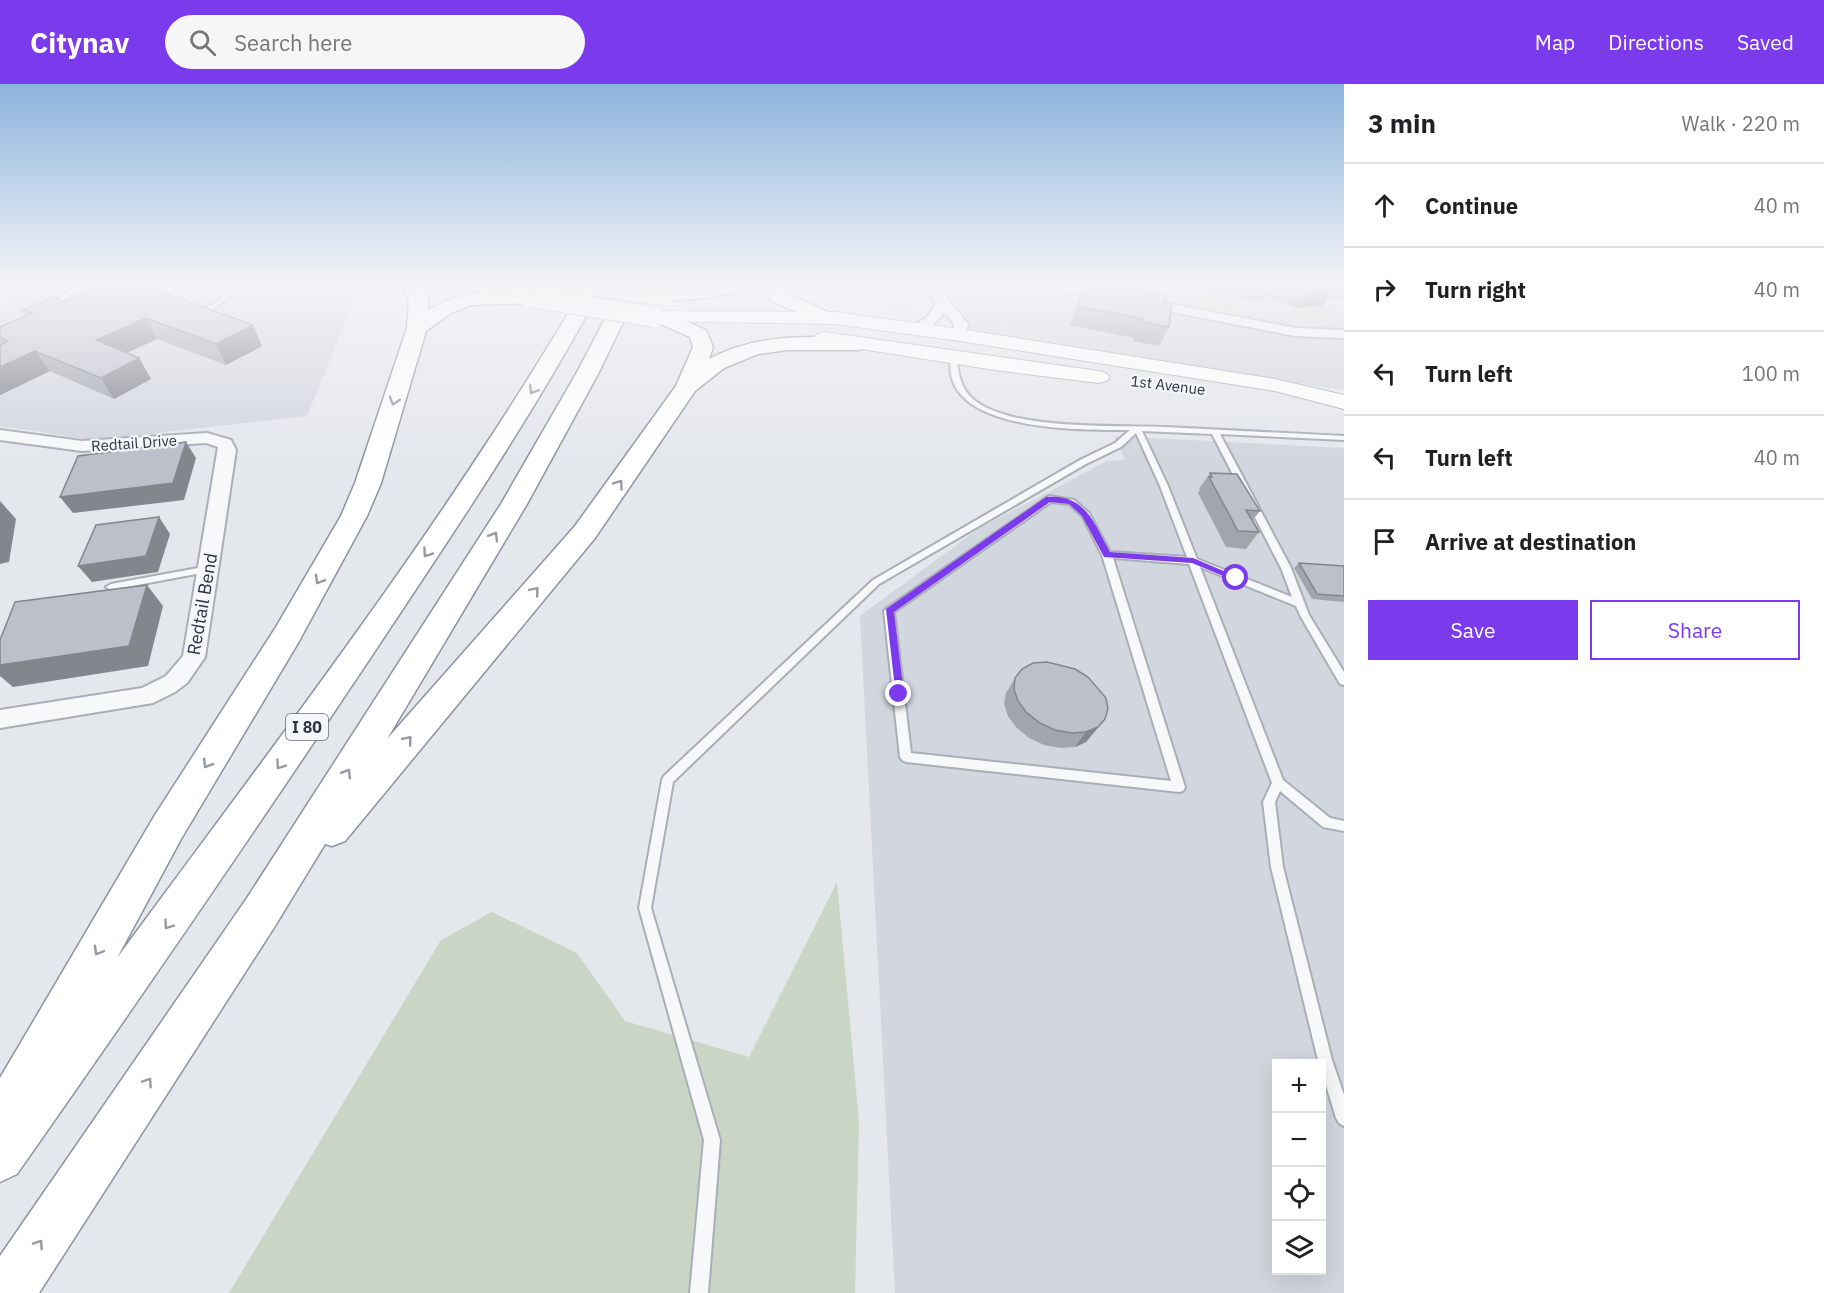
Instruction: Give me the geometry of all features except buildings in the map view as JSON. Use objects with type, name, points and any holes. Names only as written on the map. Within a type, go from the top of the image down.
[{"type":"highway","points":[[0,1124],[168,827],[293,625],[354,516],[368,483],[413,341]]},
{"type":"highway","name":"I 80","points":[[0,1157],[236,830],[466,496],[561,341]]},
{"type":"highway","points":[[7,1293],[261,912],[514,504],[603,341]]},
{"type":"highway","points":[[261,912],[585,532],[687,386],[703,347],[701,341]]},
{"type":"highway","points":[[687,386],[719,361],[747,350],[788,342],[858,344]]},
{"type":"main road","name":"1st Avenue","points":[[842,341],[953,358],[1344,404]]},
{"type":"main road","points":[[953,358],[958,341]]},
{"type":"main road","name":"1st Avenue","points":[[1000,341],[1275,385],[1344,404]]},
{"type":"street","name":"Redtail Drive","points":[[0,435],[100,447],[196,438]]},
{"type":"street","name":"Redtail Bend","points":[[0,719],[145,696],[176,681],[188,670],[194,657],[228,450],[225,444],[217,440],[196,438]]},
{"type":"lane","points":[[953,358],[951,371],[963,394],[984,411],[1015,420],[1058,426],[1344,438]]},
{"type":"lane","points":[[1137,428],[1164,486],[1278,783],[1327,823],[1344,826]]},
{"type":"lane","points":[[699,1293],[712,1140],[645,908],[668,780],[876,582],[1072,468],[1118,445],[1137,428]]},
{"type":"lane","points":[[1214,431],[1286,568],[1300,604],[1344,681]]},
{"type":"lane","points":[[1048,499],[1071,502],[1086,515],[1107,555],[1179,787],[906,757],[889,611],[1048,499]]},
{"type":"lane","points":[[1107,555],[1193,561],[1300,604]]},
{"type":"lane","points":[[111,587],[208,569]]},
{"type":"lane","points":[[1278,783],[1269,802],[1277,867],[1325,1060],[1344,1118]]},
{"type":"path","points":[[1172,344],[1179,345],[1180,341]]},
{"type":"shaded area","points":[[0,341],[338,341],[307,416],[94,440],[0,426]]},
{"type":"shaded area","points":[[1028,341],[1344,341],[1344,390]]},
{"type":"shaded area","points":[[1114,436],[1344,448],[1344,1293],[895,1293],[860,616],[978,529],[1107,461],[1125,460]]},
{"type":"green space","points":[[837,882],[859,1121],[855,1293],[229,1293],[441,940],[492,912],[577,953],[625,1021],[749,1057]]},
{"type":"route","points":[[899,694],[889,611],[1048,499],[1071,502],[1086,515],[1107,555],[1193,561],[1236,578]]}]
